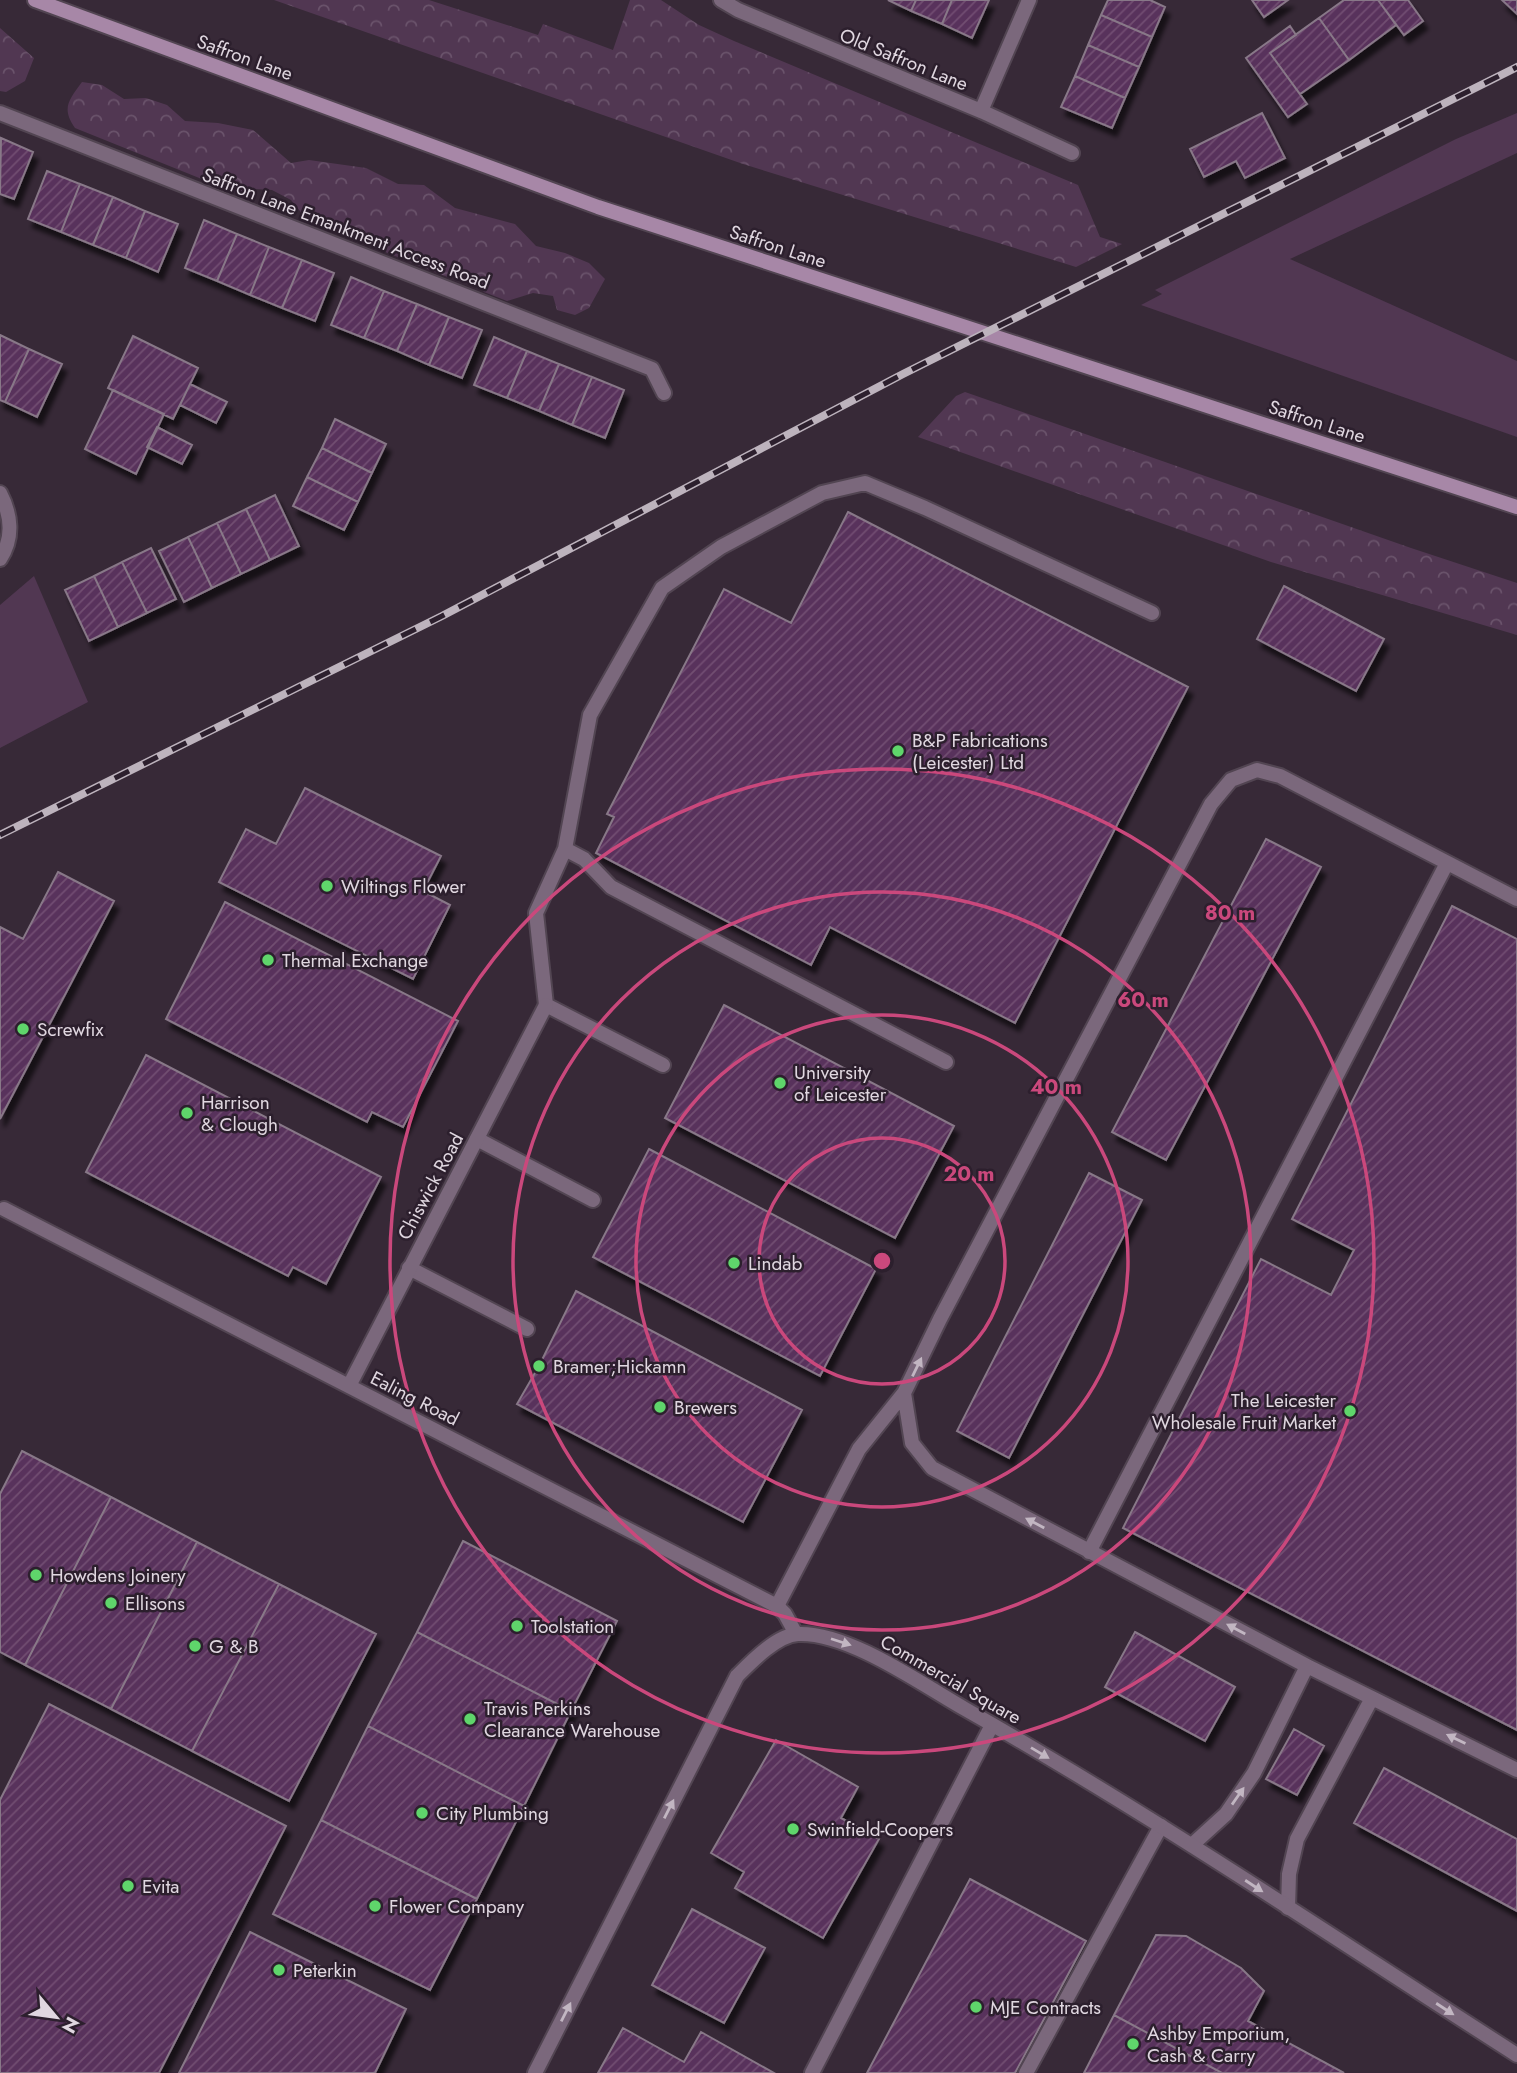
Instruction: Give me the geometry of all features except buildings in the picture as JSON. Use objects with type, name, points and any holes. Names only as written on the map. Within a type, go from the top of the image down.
[{"type":"main road","name":"Saffron Lane","points":[[35,0],[598,207],[1517,507]]},
{"type":"street","name":"Old Saffron Lane","points":[[721,0],[738,10],[981,111],[1072,153]]},
{"type":"street","points":[[981,111],[1029,0]]},
{"type":"street","name":"Saffron Lane Emankment Access Road","points":[[0,113],[652,369],[664,393]]},
{"type":"street","points":[[663,1065],[546,1005],[536,914],[565,849],[590,715],[662,588],[721,547],[822,493],[865,483],[1152,613]]},
{"type":"street","points":[[0,493],[9,519],[10,534],[0,559]]},
{"type":"street","points":[[777,1606],[859,1449],[904,1393],[940,1319],[1211,803],[1231,780],[1257,770],[1280,776],[1517,899]]},
{"type":"street","points":[[565,849],[584,859],[611,887],[946,1062]]},
{"type":"street","points":[[1089,1552],[1447,863]]},
{"type":"street","name":"Chiswick Road","points":[[349,1386],[546,1005]]},
{"type":"street","points":[[477,1139],[593,1200]]},
{"type":"street","name":"Ealing Road","points":[[1,1209],[777,1606],[785,1614],[796,1634]]},
{"type":"street","points":[[409,1268],[527,1329]]},
{"type":"street","points":[[904,1393],[912,1443],[932,1468],[1307,1666],[1517,1770]]},
{"type":"street","points":[[535,2073],[737,1676],[756,1657],[776,1643],[796,1634]]},
{"type":"street","name":"Commercial Square","points":[[796,1634],[826,1637],[856,1647],[992,1725],[1192,1845],[1517,2055]]},
{"type":"street","points":[[1192,1845],[1226,1814],[1254,1773],[1307,1666]]},
{"type":"street","points":[[1288,1908],[1289,1874],[1297,1839],[1372,1698]]},
{"type":"street","points":[[812,2073],[992,1725]]},
{"type":"street","points":[[1026,2073],[1161,1826]]},
{"type":"green space","points":[[274,0],[429,0],[538,35],[543,24],[613,50],[630,0],[661,0],[699,25],[734,41],[1078,185],[1100,237],[1122,244],[1076,267],[743,164]]},
{"type":"green space","points":[[0,28],[34,58],[25,81],[6,92],[0,91]]},
{"type":"green space","points":[[82,82],[102,85],[124,99],[146,98],[167,105],[185,121],[218,123],[253,130],[291,163],[309,160],[366,168],[398,184],[424,185],[455,208],[515,224],[536,246],[565,253],[589,263],[605,279],[589,308],[575,315],[557,310],[553,296],[533,293],[507,301],[484,292],[469,273],[450,278],[308,221],[291,200],[272,190],[254,189],[244,196],[75,128],[68,115],[68,104]]},
{"type":"green space","points":[[1517,113],[1517,153],[1290,259],[1517,361],[1517,437],[1141,305],[1162,294],[1155,290],[1456,139]]},
{"type":"green space","points":[[965,392],[1517,583],[1517,635],[1271,562],[918,437],[956,396]]},
{"type":"green space","points":[[34,576],[88,702],[0,748],[0,605]]},
{"type":"railway","points":[[0,835],[442,616],[903,374],[1517,67]]},
{"type":"place","name":"B&P Fabrications (Leicester) Ltd","points":[[898,751]]},
{"type":"place","name":"Wiltings Flower","points":[[327,886]]},
{"type":"place","name":"Thermal Exchange","points":[[268,960]]},
{"type":"place","name":"Screwfix","points":[[23,1029]]},
{"type":"place","name":"University of Leicester","points":[[780,1083]]},
{"type":"place","name":"Harrison & Clough","points":[[187,1113]]},
{"type":"place","name":"Lindab","points":[[734,1263]]},
{"type":"place","name":"Bramer;Hickamn","points":[[539,1366]]},
{"type":"place","name":"Brewers","points":[[660,1407]]},
{"type":"place","name":"The Leicester Wholesale Fruit Market","points":[[1350,1411]]},
{"type":"place","name":"Howdens Joinery","points":[[36,1575]]},
{"type":"place","name":"Ellisons","points":[[111,1603]]},
{"type":"place","name":"Toolstation","points":[[517,1626]]},
{"type":"place","name":"G & B","points":[[195,1646]]},
{"type":"place","name":"Travis Perkins Clearance Warehouse","points":[[470,1719]]},
{"type":"place","name":"City Plumbing","points":[[422,1813]]},
{"type":"place","name":"Swinfield-Coopers","points":[[793,1829]]},
{"type":"place","name":"Evita","points":[[128,1886]]},
{"type":"place","name":"Flower Company","points":[[375,1906]]},
{"type":"place","name":"Peterkin","points":[[279,1970]]},
{"type":"place","name":"MJE Contracts","points":[[976,2007]]},
{"type":"place","name":"Ashby Emporium, Cash & Carry","points":[[1133,2044]]}]
